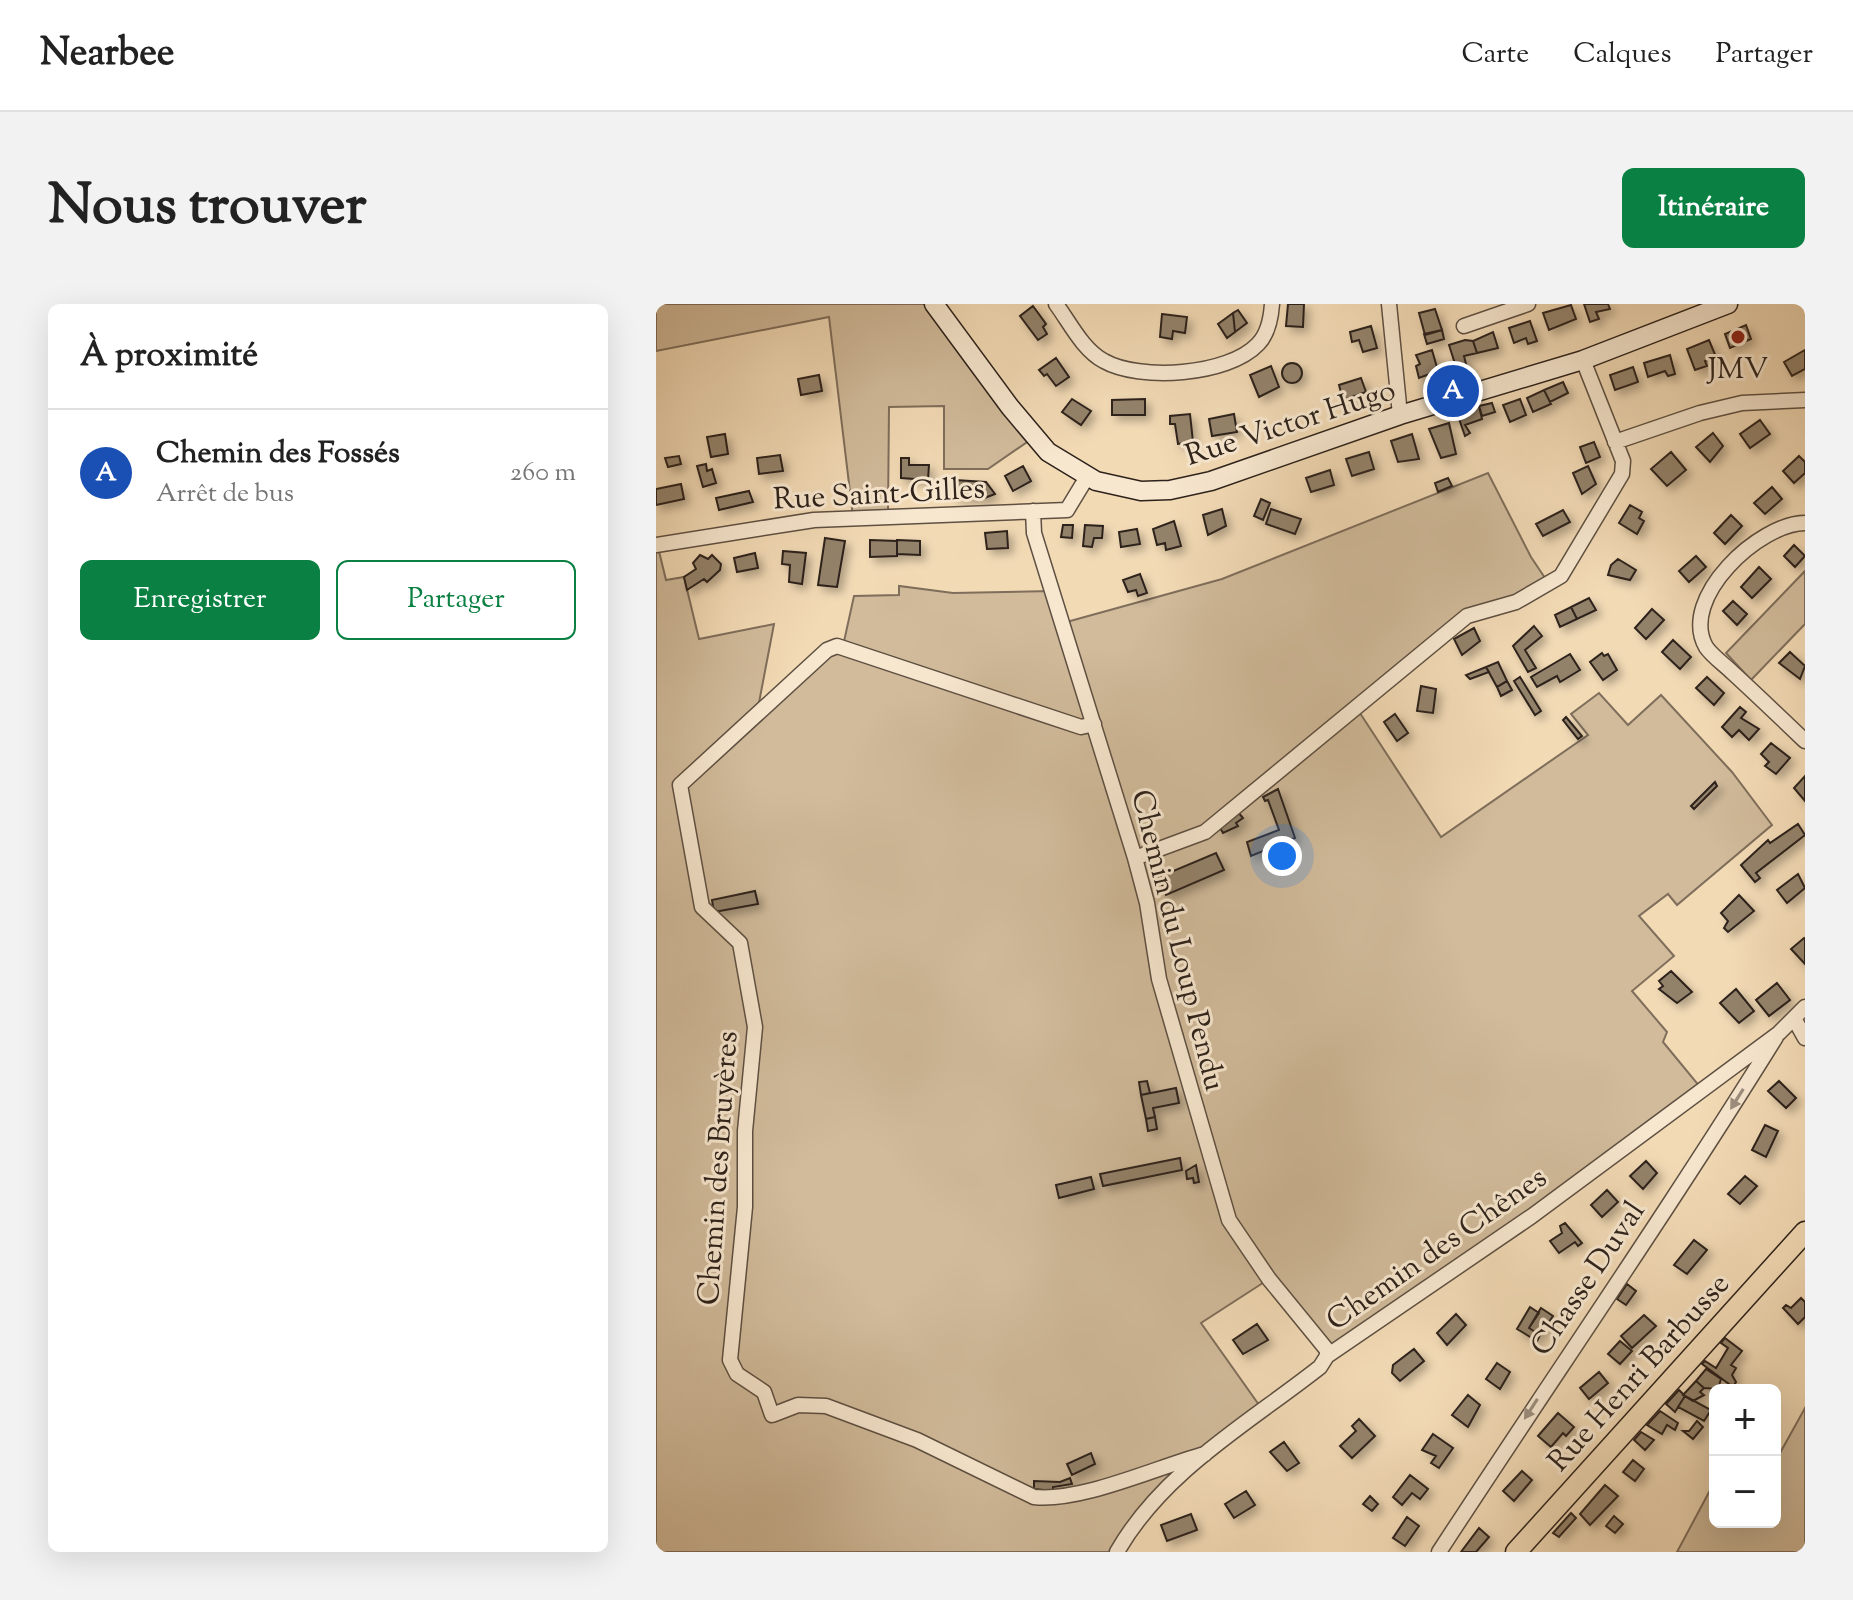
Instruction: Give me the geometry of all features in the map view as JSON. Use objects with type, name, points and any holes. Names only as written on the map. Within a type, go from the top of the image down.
[{"type":"main road","name":"Rue Victor Hugo","points":[[934,304],[1033,438],[1061,462],[1087,477],[1122,489],[1170,490],[1211,481],[1400,415],[1583,360],[1728,304]]},
{"type":"main road","name":"Rue Henri Barbusse","points":[[1516,1552],[1805,1232]]},
{"type":"street","points":[[1056,304],[1087,347],[1102,361],[1130,371],[1161,373],[1199,371],[1249,351],[1266,331],[1272,304]]},
{"type":"street","points":[[1389,304],[1400,415]]},
{"type":"street","points":[[1464,326],[1528,304]]},
{"type":"street","points":[[1135,858],[1205,832],[1467,616],[1516,602],[1561,576],[1622,474],[1623,461],[1583,360]]},
{"type":"street","points":[[1615,442],[1674,421],[1742,403],[1805,400]]},
{"type":"street","name":"Rue Saint-Gilles","points":[[656,545],[814,520],[1067,510],[1087,477]]},
{"type":"street","name":"Chemin du Loup Pendu","points":[[1033,511],[1034,533],[1135,858],[1147,903],[1159,979],[1229,1220],[1269,1279],[1327,1350],[1327,1356]]},
{"type":"street","points":[[1805,523],[1777,528],[1737,555],[1710,595],[1701,621],[1706,646],[1805,741]]},
{"type":"street","name":"Chemin des Bruyères","points":[[1094,724],[1081,727],[837,646],[827,650],[680,785],[702,907],[740,943],[755,1027],[745,1131],[745,1207],[730,1360],[737,1374],[764,1392],[772,1415],[798,1405],[826,1406],[917,1440],[1020,1492],[1051,1498],[1083,1493],[1205,1454]]},
{"type":"street","name":"Chemin des Chênes","points":[[1117,1552],[1155,1498],[1205,1454],[1309,1376],[1327,1356],[1532,1216],[1779,1033],[1805,1007]]},
{"type":"street","points":[[1795,1020],[1805,1038]]},
{"type":"street","name":"Chasse Duval","points":[[1439,1552],[1560,1365],[1708,1147],[1779,1033]]},
{"type":"shaded area","points":[[656,304],[934,304],[1033,438],[988,469],[944,469],[944,406],[889,407],[888,514],[853,517],[829,317],[656,351]]},
{"type":"shaded area","points":[[1488,473],[1531,557],[1549,584],[1467,616],[1356,707],[1441,837],[1588,735],[1571,714],[1599,693],[1628,725],[1661,695],[1732,772],[1772,825],[1677,905],[1668,894],[1639,916],[1674,956],[1632,991],[1667,1032],[1663,1042],[1701,1088],[1327,1356],[1269,1279],[1201,1323],[1264,1412],[1205,1454],[1117,1552],[656,1552],[656,539],[666,580],[684,577],[699,639],[774,624],[757,713],[843,646],[854,596],[899,595],[899,586],[953,593],[1053,591],[1063,623],[1222,579]]},
{"type":"shaded area","points":[[1805,571],[1805,624],[1751,680],[1726,653]]},
{"type":"shaded area","points":[[1805,1408],[1805,1552],[1677,1552],[1709,1492],[1709,1528],[1781,1528],[1781,1451]]},
{"type":"building","points":[[1288,304],[1304,304],[1303,327],[1286,326]]},
{"type":"building","points":[[1584,304],[1608,304],[1610,309],[1596,312],[1599,319],[1590,322]]},
{"type":"building","points":[[1571,305],[1576,319],[1549,330],[1543,313]]},
{"type":"building","points":[[1033,306],[1046,324],[1043,327],[1047,334],[1038,340],[1020,316]]},
{"type":"building","points":[[1435,309],[1442,330],[1425,335],[1419,313]]},
{"type":"building","points":[[1238,310],[1247,323],[1235,332],[1233,313]]},
{"type":"building","points":[[1233,313],[1235,332],[1227,338],[1218,324]]},
{"type":"building","points":[[1162,314],[1187,317],[1185,333],[1173,331],[1172,339],[1160,337]]},
{"type":"building","points":[[1530,321],[1537,341],[1528,344],[1526,338],[1514,343],[1509,328]]},
{"type":"building","name":"JMV","points":[[1746,325],[1751,339],[1730,348],[1725,334]]},
{"type":"building","points":[[1371,326],[1377,348],[1363,352],[1359,340],[1352,342],[1350,332]]},
{"type":"building","points":[[1442,330],[1444,339],[1427,344],[1424,334]]},
{"type":"building","points":[[1493,332],[1498,348],[1477,353],[1473,341]]},
{"type":"building","points":[[1709,340],[1716,357],[1705,361],[1707,366],[1695,370],[1687,349]]},
{"type":"building","points":[[1473,341],[1477,353],[1464,356],[1466,364],[1456,367],[1449,345]]},
{"type":"building","points":[[1432,350],[1438,371],[1419,378],[1416,366],[1420,364],[1416,355]]},
{"type":"building","points":[[1805,350],[1805,369],[1792,376],[1784,362]]},
{"type":"building","points":[[1670,355],[1675,374],[1668,376],[1665,371],[1648,377],[1644,363]]},
{"type":"building","points":[[1056,358],[1069,377],[1056,386],[1047,374],[1044,376],[1039,370]]},
{"type":"building","points":[[1292,363],[1299,366],[1302,373],[1299,380],[1292,383],[1285,380],[1282,373],[1285,366]]},
{"type":"building","points":[[1271,366],[1279,387],[1259,397],[1250,375]]},
{"type":"building","points":[[1633,367],[1638,382],[1615,390],[1610,375]]},
{"type":"building","points":[[819,375],[822,391],[801,395],[798,379]]},
{"type":"building","points":[[1361,378],[1366,392],[1343,400],[1339,385]]},
{"type":"building","points":[[1563,382],[1568,393],[1550,402],[1544,390]]},
{"type":"building","points":[[1544,390],[1551,404],[1533,412],[1527,398]]},
{"type":"building","points":[[1072,399],[1091,411],[1081,425],[1062,412]]},
{"type":"building","points":[[1145,399],[1145,415],[1112,415],[1112,400]]},
{"type":"building","points":[[1520,399],[1526,415],[1510,422],[1503,405]]},
{"type":"building","points":[[1492,403],[1495,412],[1482,416],[1479,406]]},
{"type":"building","points":[[1479,406],[1482,419],[1465,425],[1470,433],[1465,436],[1457,413]]},
{"type":"building","points":[[1190,414],[1193,442],[1178,444],[1175,424],[1170,424],[1170,416]]},
{"type":"building","points":[[1234,414],[1237,432],[1212,436],[1209,419]]},
{"type":"building","points":[[1760,420],[1770,434],[1750,448],[1740,434]]},
{"type":"building","points":[[1449,423],[1456,454],[1441,458],[1429,429]]},
{"type":"building","points":[[1713,433],[1723,446],[1710,462],[1696,447]]},
{"type":"building","points":[[725,434],[728,454],[711,457],[707,437]]},
{"type":"building","points":[[1412,434],[1419,459],[1398,462],[1391,441]]},
{"type":"building","points":[[1594,442],[1600,457],[1586,463],[1580,447]]},
{"type":"building","points":[[1369,452],[1374,469],[1352,476],[1346,459]]},
{"type":"building","points":[[1671,452],[1686,470],[1667,486],[1651,469]]},
{"type":"building","points":[[780,455],[783,471],[759,474],[757,458]]},
{"type":"building","points":[[679,456],[681,464],[668,467],[665,458]]},
{"type":"building","points":[[1799,456],[1805,462],[1805,473],[1794,483],[1783,471]]},
{"type":"building","points":[[901,458],[909,458],[909,465],[929,465],[928,480],[901,478]]},
{"type":"building","points":[[706,464],[707,471],[712,469],[716,483],[703,487],[697,466]]},
{"type":"building","points":[[1023,466],[1031,481],[1013,491],[1005,476]]},
{"type":"building","points":[[1588,466],[1596,484],[1582,494],[1573,473]]},
{"type":"building","points":[[1330,470],[1334,485],[1311,492],[1306,478]]},
{"type":"building","points":[[1448,478],[1452,486],[1438,492],[1435,483]]},
{"type":"building","points":[[955,480],[986,482],[995,494],[982,499],[954,496]]},
{"type":"building","points":[[681,484],[684,499],[656,505],[656,489]]},
{"type":"building","points":[[1772,487],[1782,499],[1765,514],[1754,503]]},
{"type":"building","points":[[749,491],[753,502],[719,510],[716,498]]},
{"type":"building","points":[[1261,499],[1270,503],[1263,520],[1254,516]]},
{"type":"building","points":[[1630,505],[1642,512],[1639,518],[1644,521],[1637,534],[1619,523]]},
{"type":"building","points":[[1222,509],[1226,526],[1208,535],[1203,515]]},
{"type":"building","points":[[1271,509],[1301,519],[1295,534],[1266,524]]},
{"type":"building","points":[[1563,510],[1570,522],[1543,536],[1536,524]]},
{"type":"building","points":[[1731,515],[1742,526],[1725,544],[1714,533]]},
{"type":"building","points":[[1174,521],[1181,546],[1166,550],[1165,543],[1157,545],[1153,529]]},
{"type":"building","points":[[1063,525],[1073,525],[1072,538],[1061,537]]},
{"type":"building","points":[[1085,525],[1103,526],[1102,538],[1094,538],[1092,547],[1083,546]]},
{"type":"building","points":[[1137,529],[1140,544],[1121,547],[1119,532]]},
{"type":"building","points":[[1007,531],[1008,548],[987,549],[985,533]]},
{"type":"building","points":[[825,538],[845,541],[837,587],[818,585]]},
{"type":"building","points":[[870,540],[897,541],[897,556],[870,557]]},
{"type":"building","points":[[897,540],[920,541],[920,555],[897,554]]},
{"type":"building","points":[[1794,545],[1805,556],[1795,567],[1784,556]]},
{"type":"building","points":[[783,551],[806,553],[802,584],[789,582],[790,565],[782,564]]},
{"type":"building","points":[[755,553],[758,568],[737,572],[734,558]]},
{"type":"building","points":[[700,555],[708,559],[712,555],[721,564],[720,570],[707,582],[704,579],[687,590],[684,577],[696,569],[693,563]]},
{"type":"building","points":[[1696,556],[1706,567],[1689,582],[1679,571]]},
{"type":"building","points":[[1618,559],[1636,570],[1630,580],[1608,575],[1611,565]]},
{"type":"building","points":[[1759,567],[1771,579],[1752,598],[1741,587]]},
{"type":"building","points":[[1140,574],[1147,593],[1138,596],[1136,590],[1128,592],[1123,580]]},
{"type":"building","points":[[1589,598],[1596,610],[1577,619],[1571,607]]},
{"type":"building","points":[[1733,601],[1747,614],[1737,625],[1723,611]]},
{"type":"building","points":[[1571,607],[1577,619],[1560,627],[1555,615]]},
{"type":"building","points":[[1652,609],[1664,620],[1646,639],[1635,628]]},
{"type":"building","points":[[1534,626],[1542,636],[1525,650],[1536,668],[1528,672],[1513,646]]},
{"type":"building","points":[[1474,628],[1480,641],[1462,655],[1454,639]]},
{"type":"building","points":[[1673,640],[1691,657],[1680,669],[1662,652]]},
{"type":"building","points":[[1790,652],[1805,666],[1800,679],[1779,663]]},
{"type":"building","points":[[1602,653],[1604,656],[1608,654],[1617,670],[1603,680],[1590,662]]},
{"type":"building","points":[[1570,654],[1580,670],[1560,682],[1557,676],[1537,687],[1531,677]]},
{"type":"building","points":[[1498,662],[1507,681],[1497,687],[1486,667]]},
{"type":"building","points":[[1486,667],[1489,672],[1470,679],[1466,675]]},
{"type":"building","points":[[1520,677],[1541,711],[1535,715],[1514,681]]},
{"type":"building","points":[[1707,677],[1724,693],[1714,705],[1696,688]]},
{"type":"building","points":[[1507,681],[1512,690],[1501,696],[1497,687]]},
{"type":"building","points":[[1421,686],[1436,689],[1433,713],[1417,711]]},
{"type":"building","points":[[1740,707],[1746,712],[1741,718],[1759,729],[1749,740],[1739,730],[1732,737],[1722,727]]},
{"type":"building","points":[[1395,714],[1408,733],[1397,741],[1384,722]]},
{"type":"building","points":[[1566,717],[1582,736],[1578,739],[1563,720]]},
{"type":"building","points":[[1771,743],[1790,758],[1776,774],[1765,766],[1769,762],[1761,754]]},
{"type":"building","points":[[1805,776],[1805,801],[1794,788]]},
{"type":"building","points":[[1715,782],[1717,786],[1694,809],[1691,806]]},
{"type":"building","points":[[1278,789],[1295,838],[1251,856],[1247,842],[1279,830],[1268,800],[1265,801],[1263,797]]},
{"type":"building","points":[[1238,812],[1243,818],[1236,823],[1238,826],[1223,833],[1219,826]]},
{"type":"building","points":[[1798,824],[1805,835],[1756,873],[1760,878],[1755,882],[1741,865],[1768,840],[1770,843]]},
{"type":"building","points":[[1216,853],[1224,870],[1166,895],[1159,877]]},
{"type":"building","points":[[1798,874],[1805,888],[1787,903],[1777,890]]},
{"type":"building","points":[[755,891],[758,904],[714,912],[712,900]]},
{"type":"building","points":[[1739,895],[1754,911],[1728,932],[1724,928],[1728,921],[1721,913]]},
{"type":"building","points":[[1805,939],[1805,964],[1791,949]]},
{"type":"building","points":[[1671,971],[1692,992],[1677,1003],[1659,989],[1663,986],[1659,981]]},
{"type":"building","points":[[1777,983],[1790,1000],[1769,1016],[1756,1000]]},
{"type":"building","points":[[1736,989],[1754,1011],[1739,1023],[1720,1003]]},
{"type":"building","points":[[1147,1081],[1150,1093],[1141,1095],[1139,1082]]},
{"type":"building","points":[[1779,1081],[1796,1098],[1786,1108],[1768,1091]]},
{"type":"building","points":[[1176,1088],[1179,1103],[1153,1108],[1155,1117],[1146,1119],[1141,1095]]},
{"type":"building","points":[[1155,1117],[1157,1129],[1148,1131],[1146,1119]]},
{"type":"building","points":[[1765,1125],[1778,1131],[1766,1157],[1752,1150]]},
{"type":"building","points":[[1180,1158],[1182,1170],[1103,1186],[1100,1174]]},
{"type":"building","points":[[1646,1161],[1657,1173],[1643,1189],[1630,1176]]},
{"type":"building","points":[[1196,1165],[1199,1182],[1194,1183],[1193,1178],[1187,1179],[1186,1171]]},
{"type":"building","points":[[1745,1176],[1757,1186],[1740,1204],[1728,1194]]},
{"type":"building","points":[[1091,1177],[1094,1189],[1059,1198],[1056,1185]]},
{"type":"building","points":[[1607,1190],[1618,1202],[1602,1217],[1591,1205]]},
{"type":"building","points":[[1565,1223],[1582,1243],[1578,1246],[1575,1242],[1559,1253],[1550,1241],[1562,1233],[1560,1226]]},
{"type":"building","points":[[1694,1240],[1707,1250],[1687,1274],[1674,1265]]},
{"type":"building","points":[[1627,1284],[1636,1291],[1626,1305],[1617,1299]]},
{"type":"building","points":[[1801,1298],[1805,1302],[1805,1317],[1798,1324],[1783,1308],[1786,1305],[1791,1308]]},
{"type":"building","points":[[1530,1307],[1539,1313],[1529,1328],[1540,1335],[1537,1341],[1517,1329]]},
{"type":"building","points":[[1541,1308],[1553,1316],[1540,1335],[1529,1328]]},
{"type":"building","points":[[1456,1314],[1466,1325],[1447,1345],[1437,1333]]},
{"type":"building","points":[[1644,1315],[1656,1326],[1632,1348],[1621,1336]]},
{"type":"building","points":[[1257,1324],[1268,1340],[1243,1354],[1233,1340]]},
{"type":"building","points":[[1725,1338],[1742,1351],[1731,1365],[1736,1368],[1732,1375],[1735,1384],[1729,1384],[1702,1364],[1705,1361],[1716,1368],[1728,1348],[1721,1343]]},
{"type":"building","points":[[1620,1341],[1632,1351],[1620,1364],[1608,1354]]},
{"type":"building","points":[[1414,1349],[1424,1361],[1400,1381],[1392,1373],[1393,1365]]},
{"type":"building","points":[[1497,1363],[1510,1372],[1500,1389],[1486,1379]]},
{"type":"building","points":[[1706,1369],[1721,1379],[1720,1384],[1709,1384],[1709,1388],[1696,1381]]},
{"type":"building","points":[[1599,1372],[1608,1383],[1589,1399],[1580,1388]]},
{"type":"building","points":[[1696,1381],[1704,1388],[1700,1392],[1704,1395],[1693,1401],[1683,1395]]},
{"type":"building","points":[[1679,1390],[1685,1396],[1675,1412],[1666,1404]]},
{"type":"building","points":[[1468,1395],[1480,1405],[1468,1427],[1452,1415]]},
{"type":"building","points":[[1685,1396],[1709,1409],[1709,1413],[1704,1421],[1678,1407]]},
{"type":"building","points":[[1660,1411],[1678,1423],[1675,1430],[1667,1425],[1662,1434],[1647,1425]]},
{"type":"building","points":[[1558,1413],[1574,1427],[1566,1436],[1563,1433],[1551,1447],[1538,1436]]},
{"type":"building","points":[[1359,1419],[1375,1436],[1352,1458],[1340,1446],[1356,1431],[1352,1426]]},
{"type":"building","points":[[1697,1421],[1703,1427],[1693,1439],[1683,1431],[1689,1431]]},
{"type":"building","points":[[1641,1432],[1654,1440],[1645,1450],[1634,1440]]},
{"type":"building","points":[[1433,1434],[1453,1448],[1439,1468],[1431,1463],[1436,1456],[1422,1450]]},
{"type":"building","points":[[1284,1442],[1299,1463],[1287,1471],[1270,1452]]},
{"type":"building","points":[[1091,1453],[1095,1464],[1072,1475],[1067,1464]]},
{"type":"building","points":[[1633,1460],[1644,1469],[1635,1481],[1623,1472]]},
{"type":"building","points":[[1522,1471],[1532,1480],[1514,1501],[1503,1491]]},
{"type":"building","points":[[1410,1475],[1428,1489],[1420,1499],[1412,1493],[1402,1505],[1393,1497]]},
{"type":"building","points":[[1070,1478],[1072,1484],[1053,1487],[1053,1491],[1034,1489],[1034,1481],[1060,1482]]},
{"type":"building","points":[[1605,1485],[1618,1496],[1590,1525],[1580,1514]]},
{"type":"building","points":[[1246,1491],[1255,1505],[1234,1518],[1225,1504]]},
{"type":"building","points":[[1370,1496],[1378,1504],[1372,1511],[1363,1504]]},
{"type":"building","points":[[1571,1513],[1576,1518],[1559,1537],[1553,1533]]},
{"type":"building","points":[[1191,1514],[1197,1530],[1167,1541],[1161,1525]]},
{"type":"building","points":[[1614,1516],[1623,1524],[1615,1533],[1606,1526]]},
{"type":"building","points":[[1407,1517],[1419,1526],[1405,1546],[1393,1538]]},
{"type":"building","points":[[1479,1528],[1489,1537],[1476,1552],[1461,1552]]},
{"type":"place","name":"JMV","points":[[1738,337]]},
{"type":"place","name":"Chemin des Fossés","points":[[1453,391]]}]
